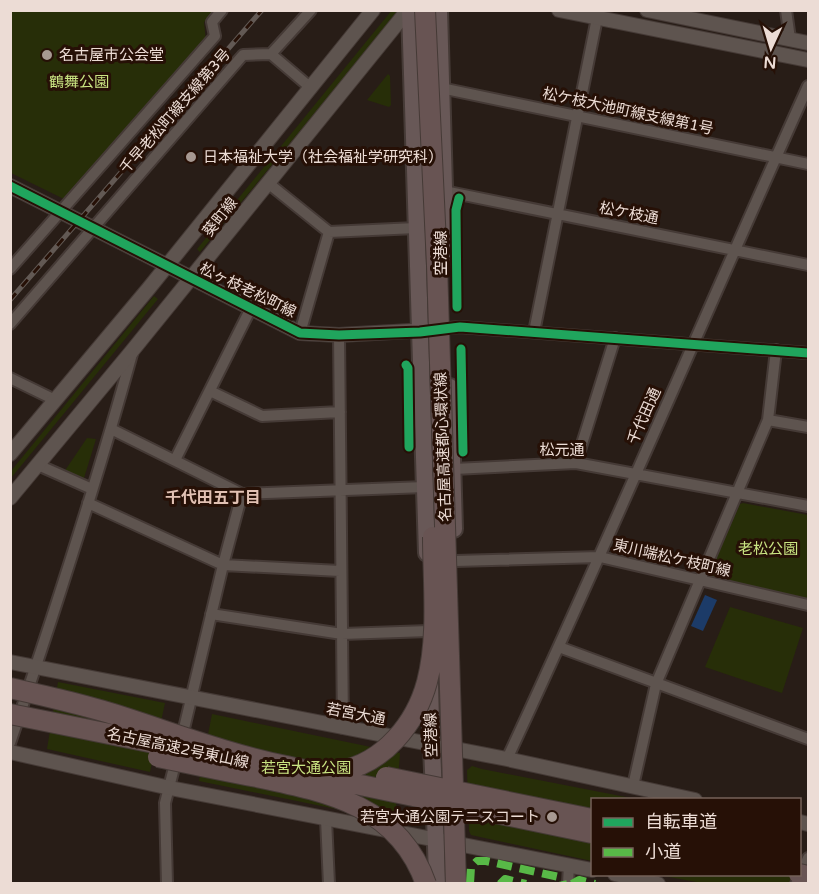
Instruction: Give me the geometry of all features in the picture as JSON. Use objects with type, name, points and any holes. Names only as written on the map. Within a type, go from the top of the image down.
[{"type":"highway","name":"名古屋高速都心環状線","points":[[424,10],[440,375],[456,884]]},
{"type":"highway","points":[[10,688],[111,713],[243,757],[301,769],[321,772],[340,771],[357,766],[376,756],[393,741],[413,716],[425,689],[430,669],[433,631],[432,437],[440,375]]},
{"type":"highway","name":"名古屋高速2号東山線","points":[[10,700],[591,819]]},
{"type":"highway","name":"名古屋高速2号東山線","points":[[10,714],[591,833]]},
{"type":"highway","points":[[10,724],[313,789],[345,799],[383,822],[405,843],[422,872],[426,884]]},
{"type":"main road","name":"空港線","points":[[409,10],[425,487],[430,744],[437,841],[437,884]]},
{"type":"main road","name":"空港線","points":[[439,10],[465,884]]},
{"type":"street","points":[[10,268],[215,36],[212,22],[222,10]]},
{"type":"street","points":[[311,10],[272,54],[311,88]]},
{"type":"street","name":"葵町線","points":[[10,454],[167,266],[373,10]]},
{"type":"street","name":"葵町線","points":[[10,498],[409,10]]},
{"type":"street","points":[[559,10],[808,60]]},
{"type":"street","points":[[647,10],[808,43]]},
{"type":"street","points":[[786,10],[790,39]]},
{"type":"street","points":[[534,332],[597,18]]},
{"type":"street","name":"千早老松町線支線第3号","points":[[10,324],[243,55],[272,54]]},
{"type":"street","name":"千代田通","points":[[507,759],[600,557],[692,344],[808,86]]},
{"type":"street","name":"松ケ枝大池町線支線第1号","points":[[441,88],[808,164]]},
{"type":"street","points":[[268,183],[329,232],[416,228]]},
{"type":"street","name":"松ヶ枝老松町線","points":[[10,186],[55,216],[97,224],[191,279],[300,333],[420,332],[448,328]]},
{"type":"street","name":"松ケ枝通","points":[[444,191],[808,265]]},
{"type":"street","points":[[300,333],[329,232]]},
{"type":"street","points":[[175,460],[251,308]]},
{"type":"street","points":[[448,328],[466,327],[808,353]]},
{"type":"street","points":[[339,334],[343,728]]},
{"type":"street","points":[[576,463],[615,338]]},
{"type":"street","points":[[10,742],[88,503],[132,351]]},
{"type":"street","points":[[633,786],[656,684],[768,420],[776,351]]},
{"type":"street","points":[[10,378],[55,400]]},
{"type":"street","points":[[210,391],[262,416],[340,412]]},
{"type":"street","points":[[768,420],[808,428]]},
{"type":"street","points":[[111,429],[242,494],[425,487]]},
{"type":"street","name":"松元通","points":[[425,487],[454,469],[576,463],[808,507]]},
{"type":"street","points":[[38,465],[92,489]]},
{"type":"street","points":[[167,884],[165,803],[242,494]]},
{"type":"street","points":[[88,503],[223,565],[340,571]]},
{"type":"street","name":"東川端松ケ枝町線","points":[[455,561],[600,557],[808,605]]},
{"type":"street","points":[[211,614],[342,634],[429,631]]},
{"type":"street","points":[[559,647],[808,739]]},
{"type":"street","name":"若宮大通","points":[[10,662],[190,699],[507,759],[686,798]]},
{"type":"street","points":[[10,752],[170,788],[591,870]]},
{"type":"street","points":[[326,819],[329,884]]},
{"type":"street","points":[[801,873],[808,858]]},
{"type":"street","points":[[568,884],[569,865]]},
{"type":"street","points":[[624,876],[658,884]]},
{"type":"green space","points":[[392,10],[399,11],[200,252],[197,249]]},
{"type":"green space","name":"鶴舞公園","points":[[10,11],[215,11],[204,22],[206,42],[66,200],[11,173]]},
{"type":"green space","points":[[388,74],[391,105],[389,107],[367,100]]},
{"type":"green space","points":[[154,296],[158,299],[11,478],[11,471]]},
{"type":"green space","points":[[87,438],[96,439],[84,478],[81,479],[66,473],[66,469]]},
{"type":"green space","name":"老松公園","points":[[740,504],[808,515],[808,600],[711,578],[709,575]]},
{"type":"green space","points":[[730,607],[803,628],[782,693],[705,667]]},
{"type":"green space","points":[[58,682],[165,703],[150,772],[47,749]]},
{"type":"green space","name":"若宮大通公園","points":[[212,714],[400,753],[395,821],[199,781]]},
{"type":"green space","points":[[472,766],[631,798],[591,798],[591,861],[471,835],[467,770]]},
{"type":"green space","points":[[664,876],[794,876],[790,884],[702,883]]},
{"type":"water","points":[[705,595],[717,600],[703,631],[691,626]]},
{"type":"railway","points":[[10,300],[262,10]]},
{"type":"marked path","points":[[470,884],[471,867],[477,861],[559,877],[563,884]]},
{"type":"marked path","points":[[500,884],[505,879],[526,884]]},
{"type":"marked path","points":[[572,884],[579,880],[595,884]]},
{"type":"cycle path","points":[[10,186],[300,333],[339,335],[420,332],[460,327],[808,353]]},
{"type":"cycle path","points":[[457,307],[456,210],[459,198]]},
{"type":"cycle path","points":[[461,349],[463,452]]},
{"type":"cycle path","points":[[406,365],[408,368],[409,447]]},
{"type":"place","name":"名古屋市公会堂","points":[[47,55]]},
{"type":"place","name":"日本福祉大学（社会福祉学研究科）","points":[[191,157]]},
{"type":"place","name":"若宮大通公園テニスコート","points":[[552,817]]},
{"type":"district","name":"千代田五丁目","points":[[213,497]]}]
